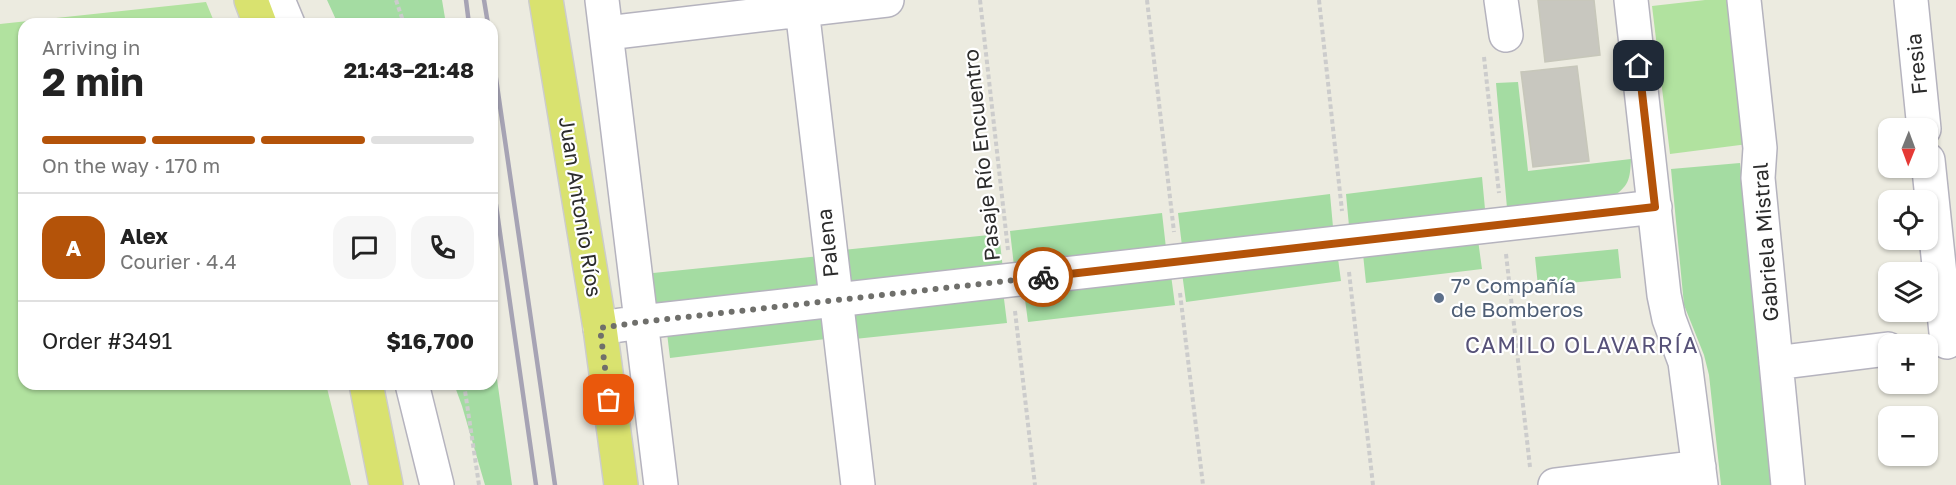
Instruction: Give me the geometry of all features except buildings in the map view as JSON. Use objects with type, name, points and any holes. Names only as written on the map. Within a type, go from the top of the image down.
[{"type":"main road","points":[[251,0],[258,18]]},
{"type":"main road","name":"Juan Antonio Ríos","points":[[546,0],[600,328],[621,485]]},
{"type":"main road","points":[[367,390],[386,485]]},
{"type":"street","points":[[278,0],[286,18]]},
{"type":"street","points":[[296,0],[304,18]]},
{"type":"street","points":[[602,0],[661,485]]},
{"type":"street","points":[[607,33],[802,5],[887,0]]},
{"type":"street","points":[[1501,0],[1506,35]]},
{"type":"street","points":[[1555,485],[1700,476],[1685,362],[1669,319],[1664,296],[1631,0]]},
{"type":"street","name":"Gabriela Mistral","points":[[1744,0],[1760,140],[1758,178],[1788,485]]},
{"type":"street","name":"Fresia","points":[[1911,0],[1923,118]]},
{"type":"street","name":"Palena","points":[[802,5],[858,485]]},
{"type":"street","points":[[1929,178],[1943,343]]},
{"type":"street","points":[[600,328],[1655,207]]},
{"type":"street","points":[[1776,363],[1878,351]]},
{"type":"street","points":[[396,390],[419,485]]},
{"type":"street","points":[[413,390],[437,485]]},
{"type":"path","points":[[396,0],[402,18]]},
{"type":"path","name":"Pasaje Río Encuentro","points":[[980,0],[1035,485]]},
{"type":"path","points":[[465,390],[479,485]]},
{"type":"green space","points":[[327,0],[442,0],[445,18],[335,18]]},
{"type":"green space","points":[[1705,0],[1731,0],[1748,144],[1670,154],[1652,6]]},
{"type":"green space","points":[[206,2],[213,18],[56,18]]},
{"type":"green space","points":[[18,22],[18,390],[327,390],[351,485],[0,485],[0,24]]},
{"type":"green space","points":[[1518,82],[1528,171],[1631,159],[1629,177],[1622,190],[1611,198],[1507,208],[1496,83]]},
{"type":"green space","points":[[1740,163],[1774,485],[1721,485],[1709,375],[1704,355],[1684,305],[1671,169]]},
{"type":"green space","points":[[1482,177],[1485,209],[1349,226],[1346,194]]},
{"type":"green space","points":[[1330,194],[1333,227],[1182,246],[1178,213]]},
{"type":"green space","points":[[1162,213],[1166,248],[1014,266],[1010,231]]},
{"type":"green space","points":[[999,234],[1003,269],[836,286],[833,251]]},
{"type":"green space","points":[[1478,240],[1482,269],[1366,283],[1363,254]]},
{"type":"green space","points":[[1618,249],[1621,278],[1538,286],[1535,257]]},
{"type":"green space","points":[[1337,251],[1341,281],[1186,302],[1182,273]]},
{"type":"green space","points":[[820,256],[824,287],[655,306],[653,273]]},
{"type":"green space","points":[[1171,275],[1175,305],[1028,322],[1024,292]]},
{"type":"green space","points":[[1003,291],[1007,323],[845,340],[841,308]]},
{"type":"green space","points":[[831,313],[834,338],[670,358],[667,333]]},
{"type":"green space","points":[[498,386],[512,485],[485,485],[456,390],[498,390]]},
{"type":"railway","points":[[466,0],[468,18]]},
{"type":"railway","points":[[484,0],[487,18]]},
{"type":"railway","points":[[498,92],[555,485]]},
{"type":"railway","points":[[498,219],[536,485]]},
{"type":"way so far","points":[[609,400],[600,328],[1043,277]]},
{"type":"place","name":"7° Compañía de Bomberos","points":[[1439,298]]},
{"type":"district","name":"CAMILO OLAVARRÍA","points":[[1582,345]]},
{"type":"route","points":[[1043,277],[1655,207],[1639,66]]}]
